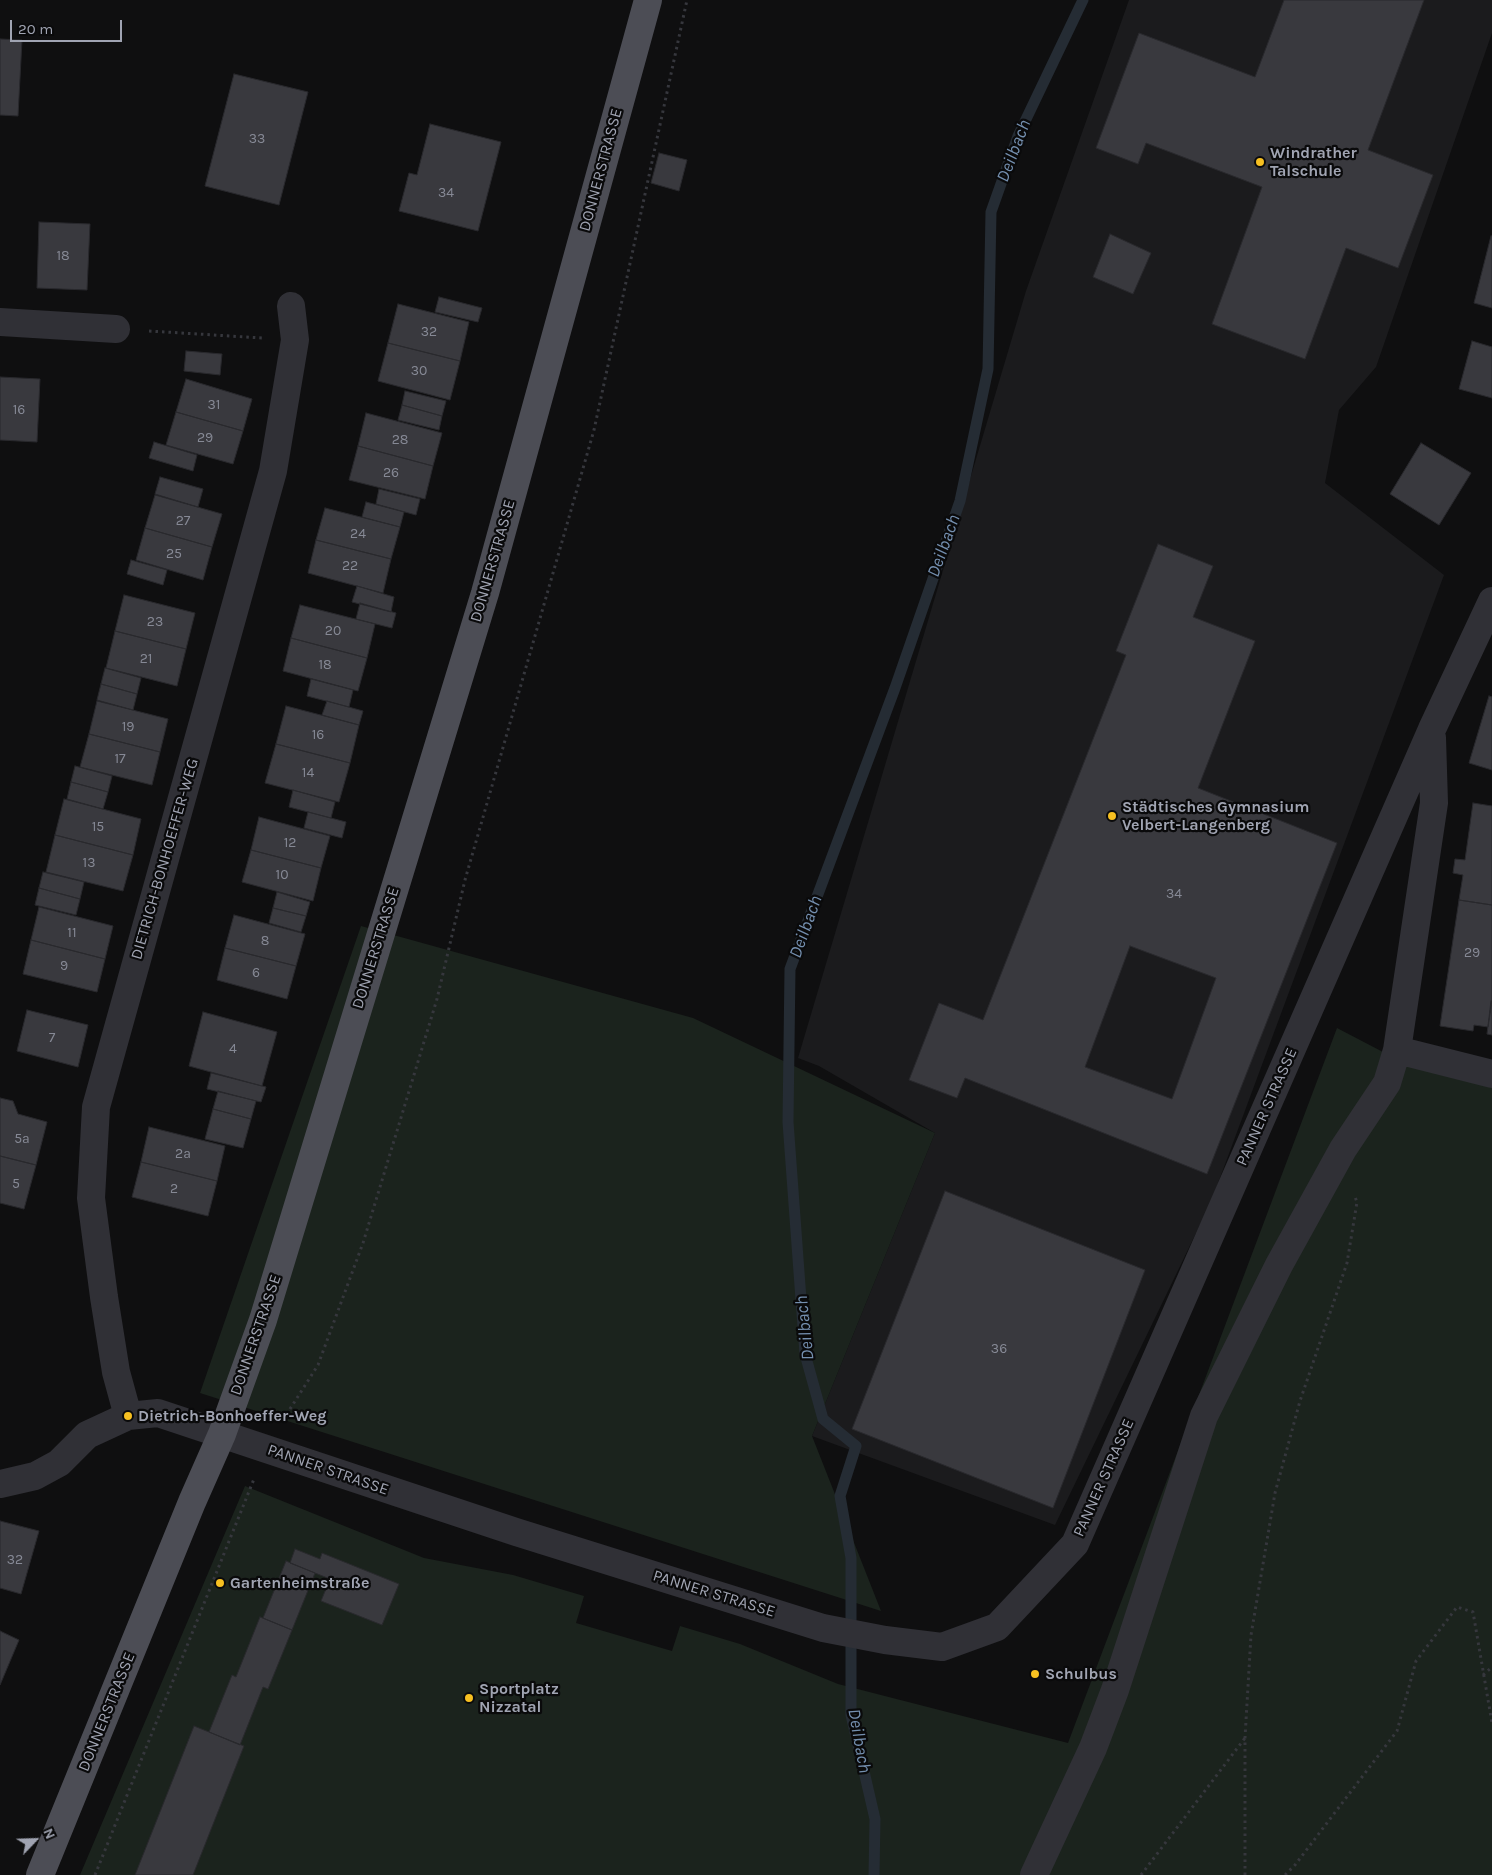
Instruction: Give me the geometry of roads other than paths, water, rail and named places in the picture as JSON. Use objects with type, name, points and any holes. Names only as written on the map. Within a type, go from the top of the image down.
[{"type":"main road","name":"DONNERSTRASSE","points":[[40,1875],[192,1502],[222,1434],[263,1320],[485,593],[648,0]]},
{"type":"street","name":"DIETRICH-BONHOEFFER-WEG","points":[[128,1416],[113,1354],[91,1198],[96,1107],[273,471],[295,340],[291,306]]},
{"type":"street","points":[[0,322],[116,329]]},
{"type":"street","name":"PANNER STRASSE","points":[[222,1434],[516,1532],[823,1628],[885,1640],[942,1647],[997,1627],[1075,1544],[1432,730],[1492,601]]},
{"type":"street","name":"PANNER STRASSE","points":[[1034,1875],[1093,1748],[1116,1690],[1204,1416],[1279,1265],[1343,1149],[1387,1083],[1397,1050],[1434,803],[1432,730]]},
{"type":"street","points":[[1397,1050],[1492,1074]]},
{"type":"street","points":[[0,1484],[35,1476],[59,1463],[87,1435],[128,1416],[158,1414],[222,1434]]},
{"type":"waterway","name":"Deilbach","points":[[874,1875],[875,1819],[851,1715],[851,1558],[840,1496],[856,1446],[823,1419],[805,1354],[788,1122],[790,969],[895,688],[960,501],[988,369],[991,212],[1018,136],[1083,0]]},
{"type":"place","name":"Windrather Talschule","points":[[1260,162]]},
{"type":"place","name":"Städtisches Gymnasium Velbert-Langenberg","points":[[1112,816]]},
{"type":"place","name":"Dietrich-Bonhoeffer-Weg","points":[[128,1416]]},
{"type":"place","name":"Gartenheimstraße","points":[[220,1583]]},
{"type":"place","name":"Schulbus","points":[[1035,1674]]},
{"type":"place","name":"Sportplatz Nizzatal","points":[[469,1698]]}]
